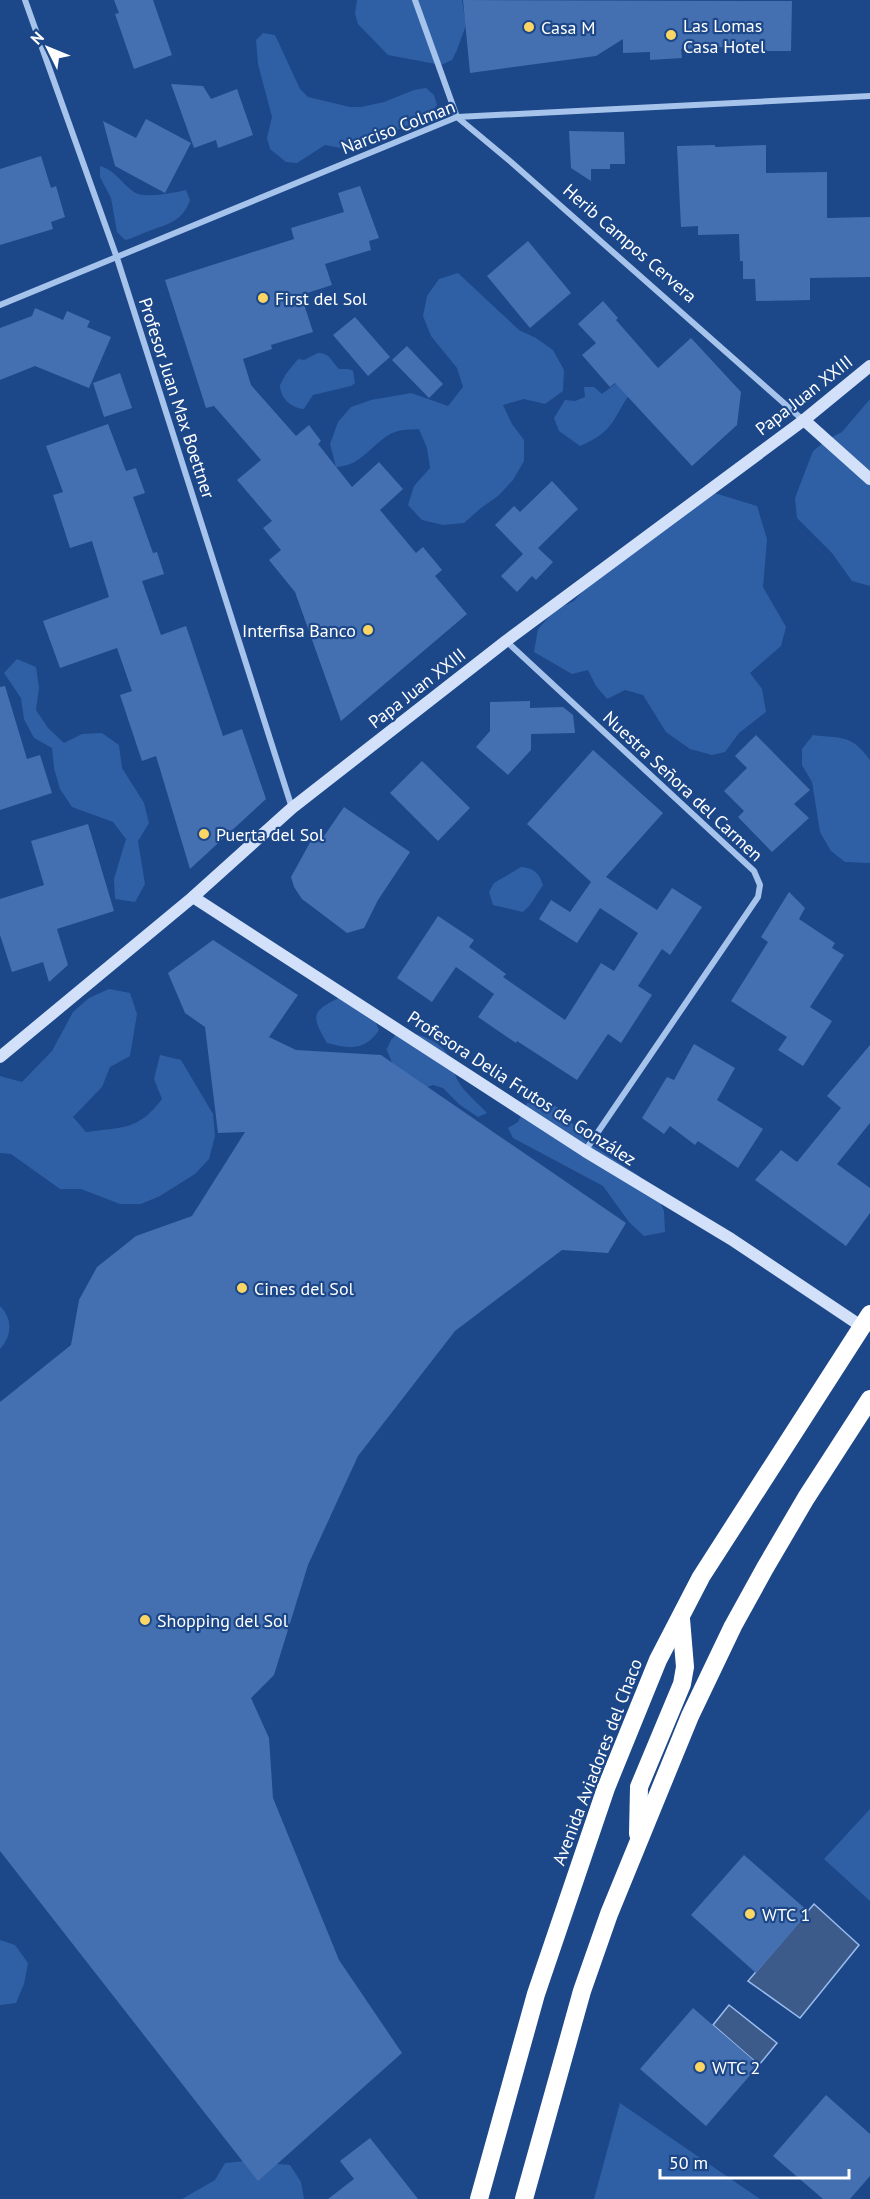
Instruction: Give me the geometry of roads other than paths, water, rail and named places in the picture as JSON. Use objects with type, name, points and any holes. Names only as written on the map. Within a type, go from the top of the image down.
[{"type":"highway","name":"Avenida Aviadores del Chaco","points":[[479,2199],[536,1994],[606,1788],[658,1660],[701,1577],[867,1322]]},
{"type":"highway","points":[[524,2199],[582,1991],[609,1914],[690,1716],[733,1626],[806,1498],[870,1399]]},
{"type":"highway","points":[[638,1845],[639,1787],[682,1684],[685,1667],[681,1619]]},
{"type":"street","name":"Profesor Juan Max Boettner","points":[[25,0],[117,258],[292,808]]},
{"type":"street","points":[[415,0],[456,117]]},
{"type":"street","name":"Narciso Colman","points":[[0,305],[456,117],[870,96]]},
{"type":"street","name":"Herib Campos Cervera","points":[[456,117],[511,162],[870,479]]},
{"type":"street","name":"Papa Juan XXIII","points":[[0,1057],[193,897],[292,808],[506,641],[804,420],[870,366]]},
{"type":"street","name":"Nuestra Señora del Carmen","points":[[506,641],[754,871],[760,885],[758,897],[585,1151]]},
{"type":"street","name":"Profesora Delia Frutos de González","points":[[193,897],[585,1151],[731,1239],[831,1307],[867,1322]]},
{"type":"place","name":"Casa M","points":[[529,27]]},
{"type":"place","name":"Las Lomas Casa Hotel","points":[[671,35]]},
{"type":"place","name":"First del Sol","points":[[263,298]]},
{"type":"place","name":"Interfisa Banco","points":[[368,630]]},
{"type":"place","name":"Puerta del Sol","points":[[204,834]]},
{"type":"place","name":"Cines del Sol","points":[[242,1288]]},
{"type":"place","name":"Shopping del Sol","points":[[145,1620]]},
{"type":"place","name":"WTC 1","points":[[750,1914]]},
{"type":"place","name":"WTC 2","points":[[700,2067]]}]
